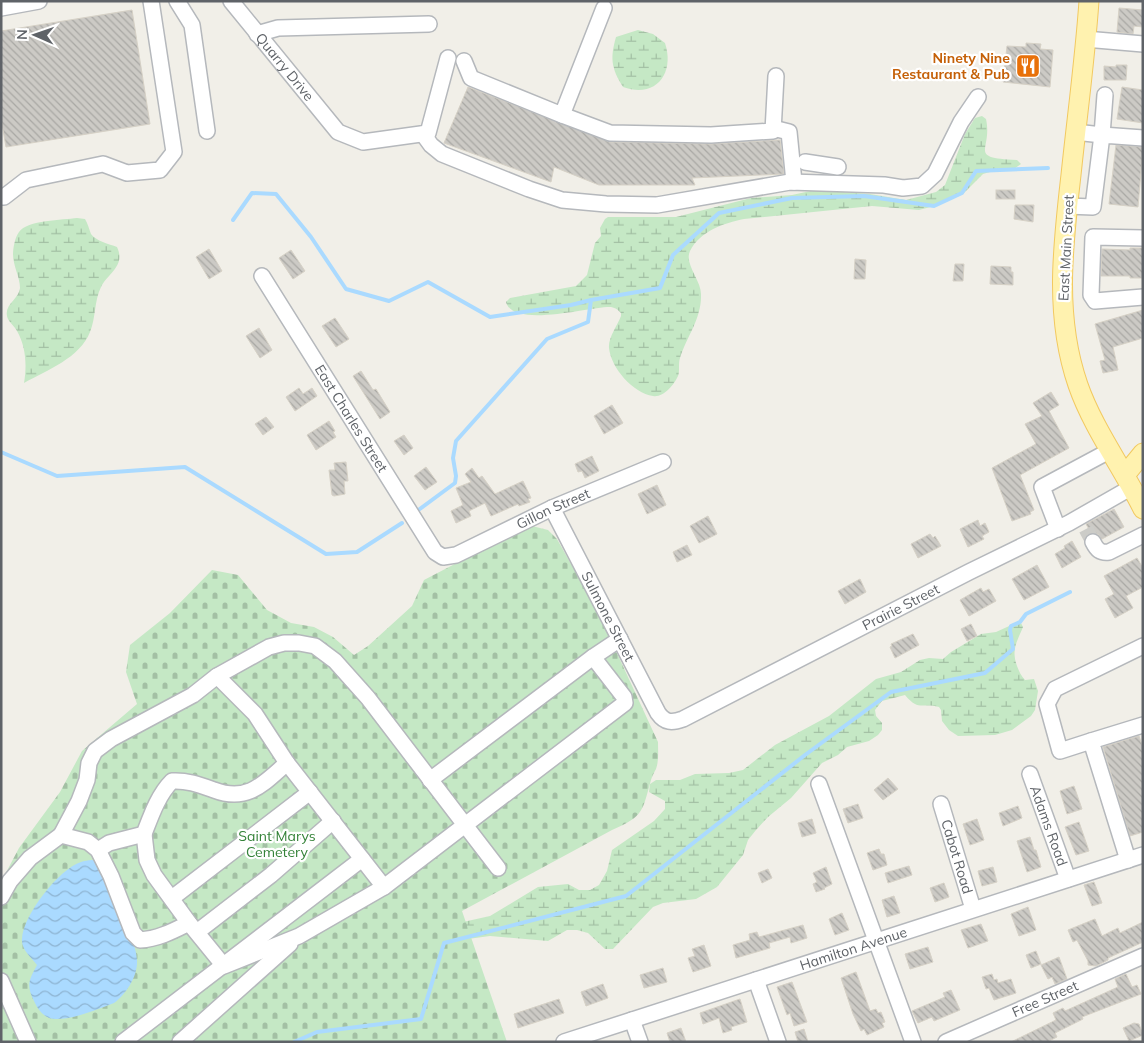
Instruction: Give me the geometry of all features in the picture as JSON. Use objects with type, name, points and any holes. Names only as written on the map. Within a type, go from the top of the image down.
[{"type":"main road","name":"East Main Street","points":[[1089,1],[1063,247],[1062,307],[1065,334],[1074,372],[1082,395],[1111,450],[1133,481],[1143,509]]},
{"type":"main road","points":[[1133,481],[1143,453]]},
{"type":"street","points":[[1,8],[39,1]]},
{"type":"street","points":[[1,198],[26,180],[103,164],[127,173],[160,170],[174,152],[151,1]]},
{"type":"street","points":[[177,1],[192,25],[207,131]]},
{"type":"street","name":"Quarry Drive","points":[[231,1],[338,132],[363,142],[422,134]]},
{"type":"street","points":[[562,115],[607,6]]},
{"type":"street","points":[[258,34],[278,28],[429,24]]},
{"type":"street","points":[[1086,39],[1143,44]]},
{"type":"street","points":[[448,58],[428,133],[422,134],[431,145],[442,154],[529,189],[562,200],[606,204],[657,205],[794,182],[884,185],[903,188],[922,186],[935,174],[961,122],[978,97]]},
{"type":"street","points":[[464,61],[472,78],[562,115],[610,132],[711,135],[773,131],[776,76]]},
{"type":"street","points":[[1067,206],[1093,207],[1106,95]]},
{"type":"street","points":[[773,128],[789,132],[794,182]]},
{"type":"street","points":[[1075,132],[1143,138]]},
{"type":"street","points":[[805,162],[838,167]]},
{"type":"street","points":[[1143,238],[1093,237],[1091,295],[1095,301],[1143,297]]},
{"type":"street","name":"East Charles Street","points":[[262,276],[435,552],[444,557]]},
{"type":"street","points":[[1058,528],[1042,486],[1111,450]]},
{"type":"street","name":"Gillon Street","points":[[444,557],[456,555],[552,508],[663,462]]},
{"type":"street","name":"Prairie Street","points":[[668,722],[683,719],[1058,528],[1086,530],[1133,481]]},
{"type":"street","name":"Sulmone Street","points":[[552,508],[658,713],[662,719],[668,722]]},
{"type":"street","points":[[1086,530],[1097,550],[1103,553],[1109,552],[1143,535]]},
{"type":"street","points":[[430,780],[593,657],[620,639]]},
{"type":"street","points":[[1,897],[10,881],[30,858],[61,835],[79,801],[87,780],[89,763],[95,751],[111,739],[193,695],[217,676],[269,648],[284,643],[315,646],[335,661],[368,698],[498,868]]},
{"type":"street","points":[[1143,646],[1055,689],[1047,704],[1060,751],[1143,724]]},
{"type":"street","points":[[224,966],[299,936],[384,887],[625,703],[624,697],[593,657]]},
{"type":"street","points":[[217,676],[256,714],[287,763],[384,887]]},
{"type":"street","points":[[1091,741],[1128,860]]},
{"type":"street","points":[[224,966],[154,875],[147,860],[144,834],[153,810],[166,787],[172,781],[184,780],[219,792],[246,794],[260,786],[287,763]]},
{"type":"street","name":"Adams Road","points":[[1030,774],[1068,879]]},
{"type":"street","points":[[819,784],[913,1042]]},
{"type":"street","points":[[172,898],[310,792]]},
{"type":"street","name":"Cabot Road","points":[[941,804],[973,909]]},
{"type":"street","points":[[61,835],[88,842],[98,850],[111,876],[133,933],[140,940],[150,940],[193,927],[271,875],[333,821]]},
{"type":"street","points":[[98,850],[109,843],[144,834]]},
{"type":"street","name":"Hamilton Avenue","points":[[564,1042],[1143,855]]},
{"type":"street","points":[[123,1042],[362,859]]},
{"type":"street","points":[[180,1042],[299,936]]},
{"type":"street","name":"Free Street","points":[[946,1042],[1143,956]]},
{"type":"street","points":[[756,980],[778,1042]]},
{"type":"street","points":[[1,981],[28,1042]]},
{"type":"street","points":[[632,1020],[640,1042]]},
{"type":"green space","points":[[638,30],[653,34],[665,43],[667,64],[665,73],[660,81],[645,89],[635,90],[623,87],[616,74],[612,57],[616,37]]},
{"type":"green space","points":[[982,116],[986,119],[985,151],[987,155],[1001,159],[1017,160],[1021,164],[1014,169],[983,174],[963,194],[938,205],[919,210],[872,206],[744,219],[713,229],[700,238],[690,251],[689,261],[700,289],[701,303],[694,327],[680,358],[678,376],[671,387],[661,395],[653,396],[638,390],[624,378],[614,364],[609,344],[621,316],[617,309],[611,307],[537,315],[523,314],[512,310],[506,302],[510,298],[576,286],[587,275],[595,243],[601,236],[600,228],[608,217],[676,217],[751,198],[792,195],[815,190],[870,194],[906,200],[936,192],[945,185],[965,134],[975,118]]},
{"type":"green space","points":[[85,219],[91,234],[96,239],[117,247],[119,254],[118,264],[101,287],[92,327],[79,349],[62,362],[24,383],[24,350],[20,337],[8,319],[7,314],[9,306],[17,296],[20,288],[13,258],[15,240],[19,232],[29,225],[46,221]]},
{"type":"green space","name":"Saint Marys Cemetery","points":[[532,526],[548,530],[557,539],[598,612],[658,742],[658,756],[657,766],[643,806],[640,812],[630,821],[462,911],[507,1042],[1,1042],[1,882],[19,848],[60,792],[82,751],[137,704],[126,672],[130,645],[170,613],[212,570],[238,575],[267,610],[291,623],[314,627],[333,637],[354,655],[368,646],[412,606],[424,580],[524,528]]},
{"type":"green space","points":[[1020,621],[1023,627],[1016,646],[1015,660],[1022,677],[1025,680],[1034,679],[1038,691],[1035,710],[1031,716],[1012,730],[995,735],[958,736],[949,730],[942,721],[939,707],[917,705],[905,695],[882,701],[875,710],[876,716],[882,723],[882,730],[878,735],[869,741],[847,747],[838,755],[822,763],[791,798],[756,830],[748,840],[743,855],[717,887],[696,899],[663,903],[653,907],[613,949],[605,949],[588,933],[577,930],[567,930],[548,941],[490,936],[453,941],[386,1042],[224,1042],[454,924],[490,916],[538,887],[568,884],[579,890],[590,890],[599,885],[607,871],[612,850],[654,821],[665,809],[665,801],[649,792],[650,784],[656,780],[680,780],[695,774],[729,773],[743,770],[775,745],[829,716],[876,679],[901,672],[920,660],[929,658],[943,659],[981,634],[996,632]]},
{"type":"water","points":[[92,860],[97,861],[133,942],[137,960],[136,972],[127,990],[114,1003],[73,1017],[64,1019],[49,1018],[38,1009],[30,991],[30,979],[37,965],[23,946],[24,929],[35,906],[53,883],[72,866]]},
{"type":"building","points":[[1119,8],[1143,10],[1143,27],[1134,26],[1133,34],[1117,32]]},
{"type":"building","points":[[132,10],[150,124],[6,147],[1,118],[1,31]]},
{"type":"building","name":"Ninety Nine Restaurant & Pub","points":[[1026,43],[1041,44],[1040,49],[1053,50],[1050,87],[1003,82],[1007,46],[1026,47]]},
{"type":"building","points":[[1116,65],[1127,65],[1126,80],[1104,80],[1104,66],[1116,67]]},
{"type":"building","points":[[468,87],[610,142],[711,144],[780,140],[784,174],[692,178],[695,185],[599,185],[554,167],[551,182],[444,143]]},
{"type":"building","points":[[1122,87],[1143,90],[1143,123],[1117,119]]},
{"type":"building","points":[[1116,145],[1143,147],[1138,207],[1109,204]]},
{"type":"building","points":[[996,190],[1015,190],[1015,199],[996,199]]},
{"type":"building","points":[[1015,205],[1034,205],[1033,222],[1014,219]]},
{"type":"building","points":[[1130,248],[1143,248],[1143,278],[1101,276],[1102,249],[1130,250]]},
{"type":"building","points":[[209,249],[222,271],[209,279],[196,257]]},
{"type":"building","points":[[291,250],[305,271],[293,279],[279,258]]},
{"type":"building","points":[[855,259],[866,260],[865,279],[854,279]]},
{"type":"building","points":[[955,264],[964,264],[963,281],[953,281]]},
{"type":"building","points":[[991,266],[1011,267],[1013,285],[990,284]]},
{"type":"building","points":[[1143,310],[1143,338],[1113,347],[1118,370],[1103,373],[1100,361],[1105,360],[1095,324]]},
{"type":"building","points":[[335,318],[349,339],[336,347],[322,326]]},
{"type":"building","points":[[259,328],[272,350],[260,358],[246,336]]},
{"type":"building","points":[[361,371],[373,390],[376,389],[390,412],[380,419],[353,376]]},
{"type":"building","points":[[299,388],[303,394],[312,388],[317,396],[295,411],[286,397]]},
{"type":"building","points":[[1051,392],[1059,405],[1049,411],[1069,448],[1020,475],[1034,510],[1030,512],[1031,514],[1012,521],[992,468],[1036,444],[1025,424],[1042,416],[1033,403]]},
{"type":"building","points":[[612,405],[623,423],[604,434],[594,416]]},
{"type":"building","points":[[266,417],[274,427],[263,435],[255,424]]},
{"type":"building","points":[[329,421],[336,437],[316,450],[307,435]]},
{"type":"building","points":[[404,435],[413,448],[404,455],[394,441]]},
{"type":"building","points":[[592,456],[599,471],[585,478],[582,471],[578,472],[575,464]]},
{"type":"building","points":[[346,462],[348,481],[344,481],[345,494],[334,496],[332,495],[329,470],[335,470],[334,463]]},
{"type":"building","points":[[426,467],[437,482],[425,490],[414,476]]},
{"type":"building","points":[[472,468],[479,478],[482,476],[495,494],[523,481],[531,498],[528,499],[530,502],[519,506],[518,504],[491,516],[485,503],[469,511],[471,516],[456,523],[451,511],[463,505],[456,488],[471,482],[465,474]]},
{"type":"building","points":[[657,485],[666,505],[647,514],[638,494]]},
{"type":"building","points":[[1114,509],[1124,527],[1102,539],[1098,534],[1091,533],[1086,524]]},
{"type":"building","points":[[708,516],[717,534],[699,543],[690,526]]},
{"type":"building","points":[[978,520],[980,526],[985,523],[989,532],[982,536],[984,539],[968,547],[960,529]]},
{"type":"building","points":[[930,534],[933,538],[935,536],[941,546],[918,558],[911,544]]},
{"type":"building","points":[[1072,541],[1081,557],[1062,568],[1055,554]]},
{"type":"building","points":[[687,545],[692,555],[677,562],[673,552]]},
{"type":"building","points":[[1137,558],[1143,568],[1143,587],[1126,596],[1133,608],[1115,618],[1105,599],[1114,594],[1104,576]]},
{"type":"building","points":[[1037,565],[1049,587],[1024,600],[1012,579]]},
{"type":"building","points":[[860,579],[866,592],[845,604],[838,591]]},
{"type":"building","points":[[981,588],[983,592],[989,589],[996,601],[969,616],[960,600]]},
{"type":"building","points":[[971,624],[977,636],[967,641],[961,629]]},
{"type":"building","points":[[913,634],[919,645],[895,658],[890,647],[892,646],[891,644]]},
{"type":"building","points":[[1139,736],[1143,748],[1143,832],[1130,836],[1103,747]]},
{"type":"building","points":[[888,778],[898,789],[883,800],[874,790]]},
{"type":"building","points":[[1074,786],[1082,809],[1067,814],[1060,791]]},
{"type":"building","points":[[858,804],[863,818],[848,823],[843,809]]},
{"type":"building","points":[[1018,806],[1022,818],[1003,826],[999,813]]},
{"type":"building","points":[[812,819],[816,833],[802,837],[798,823]]},
{"type":"building","points":[[977,819],[984,840],[970,845],[963,824]]},
{"type":"building","points":[[1079,822],[1089,851],[1076,855],[1065,827]]},
{"type":"building","points":[[1030,837],[1041,867],[1027,872],[1017,841]]},
{"type":"building","points":[[879,849],[881,854],[884,854],[887,865],[873,870],[867,853]]},
{"type":"building","points":[[909,866],[912,875],[888,883],[885,873]]},
{"type":"building","points":[[826,867],[832,884],[816,892],[813,884],[817,882],[813,873]]},
{"type":"building","points":[[993,867],[997,882],[982,886],[978,871]]},
{"type":"building","points":[[768,869],[772,878],[762,883],[758,873]]},
{"type":"building","points":[[1094,882],[1102,903],[1092,906],[1084,885]]},
{"type":"building","points":[[944,883],[949,897],[935,902],[930,888]]},
{"type":"building","points":[[894,896],[900,913],[887,917],[882,900]]},
{"type":"building","points":[[1028,907],[1036,930],[1019,936],[1011,914]]},
{"type":"building","points":[[842,913],[849,930],[835,935],[829,919]]},
{"type":"building","points":[[1095,919],[1102,936],[1118,928],[1120,933],[1143,922],[1143,942],[1108,958],[1108,960],[1096,966],[1088,965],[1088,961],[1077,940],[1073,942],[1068,930]]},
{"type":"building","points":[[981,924],[988,941],[968,948],[961,930]]},
{"type":"building","points":[[803,925],[807,938],[791,943],[790,937],[769,943],[770,948],[736,958],[733,945],[750,940],[749,934],[757,932],[759,937]]},
{"type":"building","points":[[704,945],[711,966],[693,972],[688,958],[695,956],[692,949]]},
{"type":"building","points":[[928,947],[933,962],[910,969],[905,954]]},
{"type":"building","points":[[1036,951],[1041,964],[1031,968],[1026,955]]},
{"type":"building","points":[[1059,957],[1067,979],[1055,984],[1052,977],[1048,979],[1041,965]]},
{"type":"building","points":[[663,968],[667,982],[644,988],[640,975]]},
{"type":"building","points":[[856,972],[870,1011],[876,1009],[878,1013],[881,1012],[885,1022],[882,1023],[884,1027],[867,1035],[864,1029],[861,1031],[853,1014],[841,978]]},
{"type":"building","points":[[992,974],[994,980],[997,979],[998,983],[1011,979],[1016,993],[994,1000],[989,988],[986,989],[982,977]]},
{"type":"building","points":[[1126,974],[1132,987],[1137,985],[1141,994],[1082,1017],[1083,1019],[1055,1033],[1057,1037],[1047,1042],[1011,1042],[1056,1020],[1053,1013],[1063,1008],[1065,1011],[1118,987],[1115,979]]},
{"type":"building","points":[[792,982],[807,1022],[794,1026],[790,1013],[787,1015],[777,987]]},
{"type":"building","points":[[603,984],[608,998],[586,1006],[581,992]]},
{"type":"building","points":[[951,990],[960,1010],[934,1021],[932,1017],[918,1023],[912,1011],[945,997],[943,993]]},
{"type":"building","points":[[559,999],[564,1013],[518,1028],[514,1014]]},
{"type":"building","points":[[740,999],[747,1022],[731,1027],[732,1030],[723,1033],[719,1018],[703,1024],[700,1013]]},
{"type":"building","points":[[1134,1023],[1139,1024],[1143,1035],[1129,1041],[1123,1028]]},
{"type":"building","points":[[681,1028],[686,1042],[670,1042],[667,1033]]},
{"type":"building","points":[[804,1029],[808,1042],[798,1042],[795,1032]]},
{"type":"waterway","points":[[417,511],[455,483],[456,476],[453,458],[456,441],[547,339],[588,322],[591,300],[660,288],[673,255],[719,213],[792,198],[864,196],[934,206],[962,193],[976,171],[1048,168]]},
{"type":"waterway","points":[[233,220],[252,193],[276,194],[311,237],[346,289],[389,301],[428,282],[490,317],[571,305],[591,300]]},
{"type":"waterway","points":[[1,452],[57,476],[185,467],[326,554],[357,552],[402,523]]},
{"type":"waterway","points":[[294,1042],[317,1032],[421,1019],[444,943],[626,896],[805,755],[891,692],[985,673],[1013,649],[1011,626],[1020,622],[1026,614],[1070,592]]},
{"type":"tunnel","points":[[1086,529],[1093,542]]},
{"type":"place","name":"Ninety Nine Restaurant & Pub","points":[[1028,66]]}]
